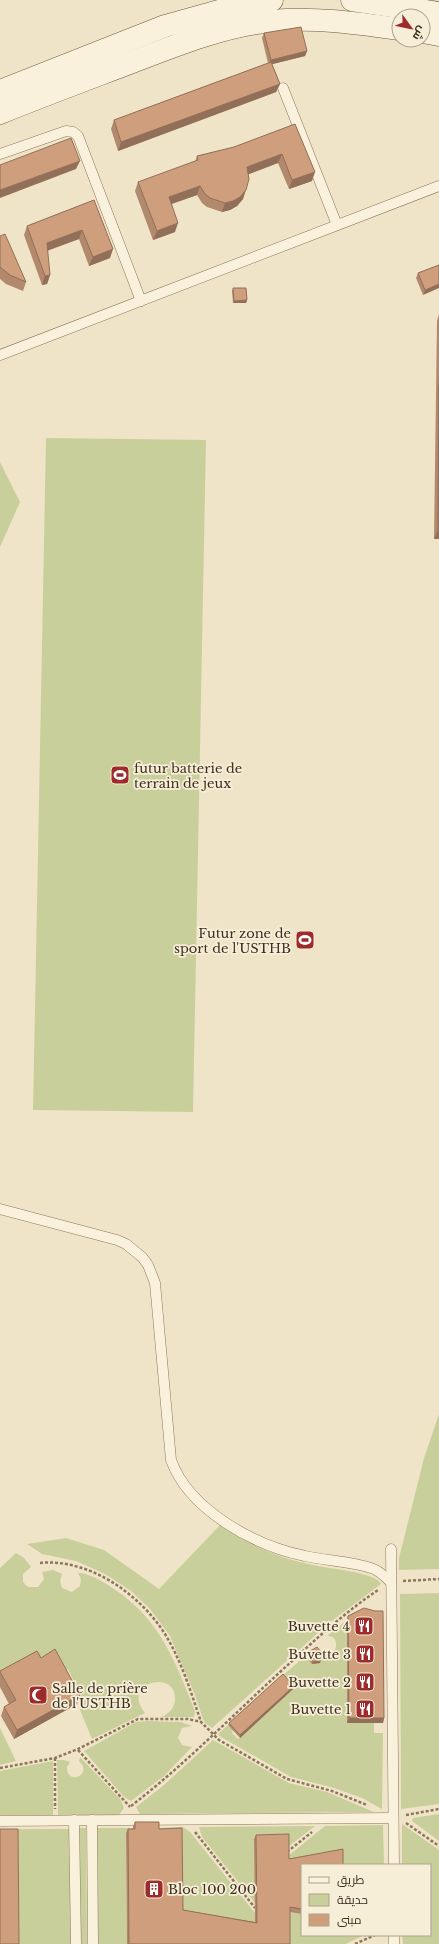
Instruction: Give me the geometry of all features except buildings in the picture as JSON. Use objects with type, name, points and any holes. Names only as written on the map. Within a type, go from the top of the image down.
[{"type":"main road","points":[[0,91],[165,26],[237,6],[272,0]]},
{"type":"main road","points":[[352,0],[439,13]]},
{"type":"main road","points":[[0,113],[175,46],[240,26],[271,21],[302,19],[334,20],[391,28]]},
{"type":"lane","points":[[283,88],[337,225]]},
{"type":"lane","points":[[0,154],[66,131],[73,132],[78,136],[141,301]]},
{"type":"lane","points":[[0,355],[439,186]]},
{"type":"lane","points":[[0,1209],[117,1240],[134,1250],[148,1265],[155,1283],[171,1460],[178,1477],[200,1502],[234,1528],[271,1546],[304,1556],[371,1568],[391,1582]]},
{"type":"lane","points":[[391,1549],[397,1818],[394,1864]]},
{"type":"lane","points":[[0,1821],[331,1817],[397,1818]]},
{"type":"lane","points":[[74,1820],[76,1944]]},
{"type":"lane","points":[[92,1820],[93,1944]]},
{"type":"path","points":[[40,1563],[62,1563],[76,1566],[94,1573],[122,1590],[151,1615],[165,1634],[177,1658],[201,1722],[212,1735],[293,1781],[332,1791],[368,1805]]},
{"type":"path","points":[[130,1807],[163,1782],[326,1630],[350,1610],[391,1582],[439,1579]]},
{"type":"path","points":[[0,1768],[55,1758],[78,1750],[138,1719],[177,1718],[201,1722]]},
{"type":"path","points":[[78,1750],[130,1807],[129,1820]]},
{"type":"path","points":[[55,1758],[56,1820]]},
{"type":"path","points":[[397,1818],[409,1814],[439,1809]]},
{"type":"path","points":[[288,1852],[331,1817]]},
{"type":"path","points":[[192,1819],[193,1830],[255,1908]]},
{"type":"path","points":[[404,1821],[439,1846]]},
{"type":"path","points":[[355,1944],[373,1936]]},
{"type":"green space","name":"futur batterie de terrain de jeux","points":[[46,438],[206,440],[193,1112],[33,1110]]},
{"type":"green space","points":[[0,462],[20,502],[0,547]]},
{"type":"green space","points":[[439,1414],[439,1569],[399,1570],[399,1558],[424,1458]]},
{"type":"green space","points":[[220,1525],[260,1548],[286,1558],[366,1575],[381,1584],[329,1623],[212,1728],[205,1723],[203,1719],[195,1695],[170,1636],[150,1609],[131,1591],[105,1574],[76,1561],[42,1554],[27,1544],[66,1538],[104,1550],[159,1589]]},
{"type":"green space","points":[[16,1553],[24,1558],[31,1567],[23,1574],[23,1582],[28,1587],[38,1587],[44,1579],[42,1572],[53,1570],[62,1574],[60,1581],[62,1588],[72,1592],[80,1586],[81,1579],[78,1573],[81,1573],[103,1582],[130,1601],[155,1628],[165,1643],[188,1693],[195,1711],[194,1717],[162,1717],[174,1706],[175,1700],[173,1690],[168,1684],[160,1682],[151,1683],[144,1687],[139,1694],[139,1703],[145,1713],[92,1739],[80,1710],[82,1699],[68,1669],[60,1673],[0,1678],[0,1568]]},
{"type":"green space","points":[[439,1593],[439,1804],[401,1809],[400,1594]]},
{"type":"green space","points":[[347,1620],[347,1720],[374,1723],[374,1733],[383,1733],[382,1809],[362,1798],[331,1787],[291,1777],[218,1734],[228,1725],[233,1731],[232,1733],[238,1739],[295,1687],[282,1676],[303,1658],[309,1658],[312,1663],[316,1664],[321,1660],[320,1653],[322,1650],[327,1653],[335,1650],[336,1645],[334,1638],[327,1636]]},
{"type":"green space","points":[[136,1722],[181,1722],[192,1726],[182,1728],[178,1738],[182,1745],[192,1747],[164,1776],[131,1801],[124,1797],[84,1751]]},
{"type":"green space","points":[[0,1728],[16,1761],[0,1765]]},
{"type":"green space","points":[[213,1740],[289,1783],[327,1792],[374,1812],[140,1814],[136,1807],[164,1785]]},
{"type":"green space","points":[[80,1757],[121,1800],[124,1808],[119,1815],[58,1815],[57,1760],[70,1762],[67,1767],[68,1773],[74,1777],[82,1774],[83,1771],[83,1766],[79,1761]]},
{"type":"green space","points":[[53,1761],[53,1815],[0,1815],[0,1771]]},
{"type":"green space","points":[[439,1814],[439,1841],[412,1821],[413,1818]]},
{"type":"green space","points":[[402,1824],[439,1850],[439,1944],[403,1944],[402,1936],[431,1936],[431,1864],[402,1864]]},
{"type":"green space","points":[[383,1825],[384,1864],[287,1864],[288,1856],[325,1826]]},
{"type":"green space","points":[[315,1826],[288,1847],[255,1839],[255,1903],[202,1837],[199,1827]]},
{"type":"green space","points":[[183,1827],[190,1832],[255,1913],[255,1927],[182,1944],[157,1833],[158,1828]]},
{"type":"green space","points":[[79,1828],[86,1828],[87,1944],[81,1944]]},
{"type":"green space","points":[[95,1828],[150,1828],[126,1834],[127,1944],[96,1944]]},
{"type":"green space","points":[[0,1829],[70,1829],[72,1944],[17,1944]]},
{"type":"green space","points":[[288,1911],[301,1914],[301,1936],[362,1936],[346,1944],[288,1944]]},
{"type":"place","name":"futur batterie de terrain de jeux","points":[[120,775]]},
{"type":"place","name":"Futur zone de sport de l'USTHB","points":[[305,940]]},
{"type":"place","name":"Buvette 4","points":[[364,1626]]},
{"type":"place","name":"Buvette 3","points":[[365,1654]]},
{"type":"place","name":"Buvette 2","points":[[365,1682]]},
{"type":"place","name":"Salle de prière de l'USTHB","points":[[38,1695]]},
{"type":"place","name":"Buvette 1","points":[[365,1709]]},
{"type":"place","name":"Bloc 100 200","points":[[154,1889]]}]
